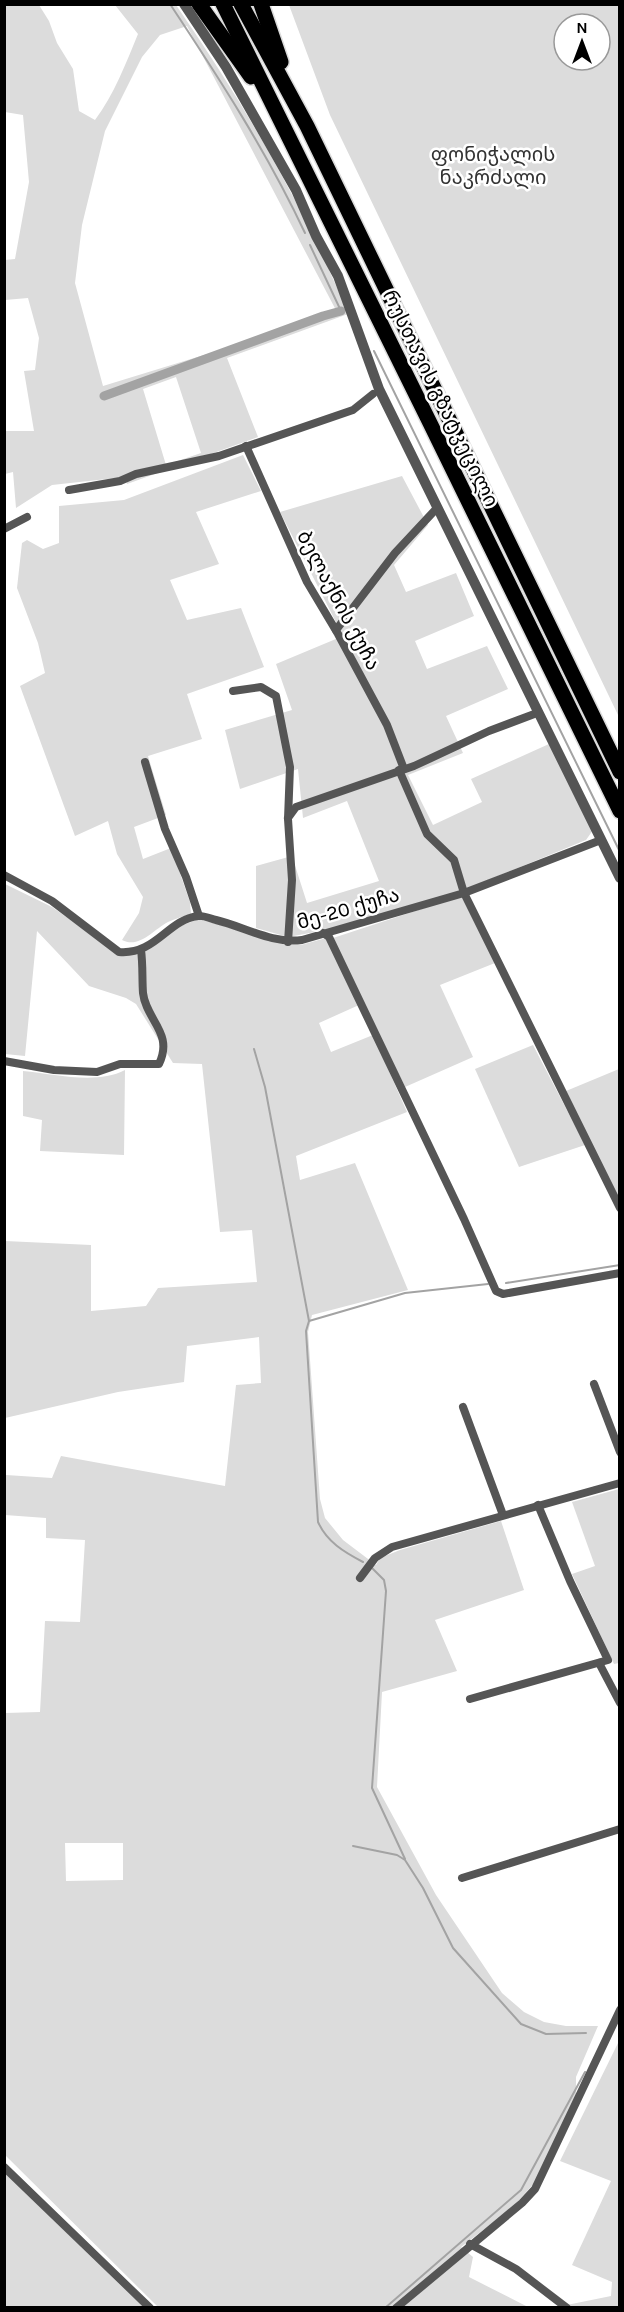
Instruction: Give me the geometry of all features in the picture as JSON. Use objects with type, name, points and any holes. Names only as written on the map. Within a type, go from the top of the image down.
[{"type":"highway","points":[[198,4],[248,73],[291,140]]},
{"type":"highway","name":"რუსთავის გზატკეცილი","points":[[223,4],[620,811]]},
{"type":"highway","name":"რუსთავის გზატკეცილი","points":[[241,4],[307,126],[620,772]]},
{"type":"highway","points":[[261,4],[268,28],[307,126]]},
{"type":"street","points":[[184,4],[226,68],[296,190],[316,236],[338,276],[379,389],[620,879]]},
{"type":"street","points":[[69,490],[120,481],[136,474],[219,456],[353,410],[373,394]]},
{"type":"street","name":"ბელაქნის ქუჩა","points":[[246,446],[307,582],[336,630],[387,725],[427,834],[454,860],[464,893],[620,1208]]},
{"type":"street","points":[[336,630],[395,553],[437,508]]},
{"type":"street","points":[[4,529],[27,517]]},
{"type":"street","points":[[233,691],[261,687],[276,696],[290,767],[288,819],[292,862],[288,942]]},
{"type":"street","points":[[288,819],[296,807],[402,769],[537,713]]},
{"type":"street","points":[[4,875],[52,902],[119,952],[131,953],[141,950],[182,922],[199,916],[186,877],[165,829],[145,762]]},
{"type":"street","name":"მე-20 ქუჩა","points":[[199,916],[288,942],[464,893],[601,840]]},
{"type":"street","points":[[322,933],[329,937],[496,1291],[503,1294],[620,1273]]},
{"type":"street","points":[[4,1061],[54,1070],[97,1072],[120,1064],[159,1064],[164,1055],[164,1039],[143,995],[141,950]]},
{"type":"street","points":[[594,1384],[620,1452]]},
{"type":"street","points":[[463,1407],[503,1515]]},
{"type":"street","points":[[360,1578],[375,1558],[392,1547],[620,1483]]},
{"type":"street","points":[[470,1699],[608,1660],[570,1581],[538,1505]]},
{"type":"street","points":[[599,1663],[620,1703]]},
{"type":"street","points":[[462,1878],[620,1829]]},
{"type":"street","points":[[396,2307],[522,2203],[535,2189],[620,2010]]},
{"type":"street","points":[[4,2168],[150,2307]]},
{"type":"street","points":[[471,2244],[516,2269],[567,2307]]},
{"type":"green space","points":[[5,5],[39,5],[49,21],[57,43],[73,69],[79,111],[95,120],[114,89],[138,34],[115,5],[176,5],[225,79],[270,155],[312,233],[348,314],[227,358],[258,437],[127,484],[125,477],[52,485],[16,508],[13,472],[5,474],[5,431],[34,431],[24,371],[35,370],[39,338],[28,298],[5,300],[5,260],[15,259],[29,182],[23,115],[5,112]],"holes":[[[187,26],[338,314],[103,386],[75,283],[82,225],[105,131],[142,57],[160,35]],[[176,377],[201,453],[166,465],[143,389]]]},
{"type":"green space","name":"ფონიჭალის ნაკრძალი","points":[[289,5],[619,5],[619,717],[330,115]]},
{"type":"green space","points":[[243,455],[261,491],[196,512],[219,564],[170,580],[187,620],[241,608],[264,667],[187,694],[202,739],[148,756],[166,815],[134,827],[143,859],[171,848],[190,902],[191,914],[168,922],[140,940],[128,942],[122,940],[139,913],[143,897],[117,854],[108,821],[75,836],[20,686],[45,673],[38,643],[17,588],[22,543],[27,540],[43,549],[59,543],[59,506],[124,500]]},
{"type":"green space","points":[[402,476],[428,525],[394,565],[406,592],[456,573],[474,616],[415,641],[427,669],[487,646],[508,689],[446,716],[463,753],[408,775],[433,825],[482,802],[471,779],[549,744],[593,830],[586,840],[459,892],[337,928],[288,937],[256,928],[256,866],[292,856],[307,903],[379,881],[347,801],[303,818],[298,769],[240,789],[225,730],[292,710],[276,664],[343,636],[280,512]]},
{"type":"green space","points":[[5,884],[52,907],[104,943],[132,955],[178,927],[199,919],[285,944],[301,945],[326,938],[359,1005],[319,1023],[331,1052],[373,1035],[407,1112],[296,1156],[300,1180],[355,1163],[408,1290],[312,1315],[308,1332],[320,1499],[325,1518],[343,1540],[376,1565],[380,1558],[400,1550],[501,1521],[524,1590],[435,1620],[457,1671],[382,1692],[377,1787],[436,1895],[502,1993],[524,2012],[544,2022],[566,2026],[598,2026],[576,2077],[576,2095],[536,2181],[512,2208],[461,2247],[473,2257],[469,2277],[528,2307],[158,2307],[5,2155],[5,1713],[40,1712],[45,1621],[80,1622],[85,1540],[46,1538],[46,1518],[5,1515],[4,1457],[6,1475],[52,1478],[61,1456],[225,1486],[236,1385],[261,1383],[259,1337],[187,1346],[184,1382],[118,1392],[5,1418],[5,1241],[91,1245],[91,1311],[146,1306],[158,1288],[257,1282],[252,1230],[220,1232],[202,1064],[173,1063],[136,1004],[126,998],[89,986],[37,931],[25,1056],[5,1054]],"holes":[[[65,1843],[123,1843],[123,1880],[66,1881]]]},
{"type":"green space","points":[[461,896],[495,963],[440,985],[473,1057],[405,1087],[333,938]]},
{"type":"green space","points":[[533,1045],[585,1145],[519,1167],[475,1069]]},
{"type":"green space","points":[[619,1069],[619,1204],[566,1091]]},
{"type":"green space","points":[[125,1070],[124,1155],[40,1151],[42,1120],[23,1116],[23,1071],[88,1078]]},
{"type":"green space","points":[[619,1489],[619,1663],[614,1664],[572,1574],[595,1566],[572,1502]]},
{"type":"green space","points":[[619,2041],[619,2307],[552,2308],[611,2296],[612,2282],[572,2265],[611,2181],[560,2161]]},
{"type":"green space","points":[[5,2173],[143,2307],[5,2307]]},
{"type":"waterway","points":[[170,4],[259,144],[305,233]]},
{"type":"waterway","points":[[310,245],[341,311]]},
{"type":"waterway","points":[[104,396],[341,311]]},
{"type":"waterway","points":[[374,351],[620,852]]},
{"type":"waterway","points":[[254,1049],[265,1087],[309,1321],[405,1293],[488,1284]]},
{"type":"waterway","points":[[506,1283],[620,1265]]},
{"type":"waterway","points":[[309,1321],[306,1331],[318,1522],[331,1541],[363,1562]]},
{"type":"waterway","points":[[372,1568],[384,1580],[386,1591],[372,1788],[405,1859]]},
{"type":"waterway","points":[[353,1846],[397,1855],[405,1860],[423,1888],[453,1948],[521,2024],[546,2034],[586,2033]]},
{"type":"waterway","points":[[385,2308],[521,2190],[585,2072]]}]
